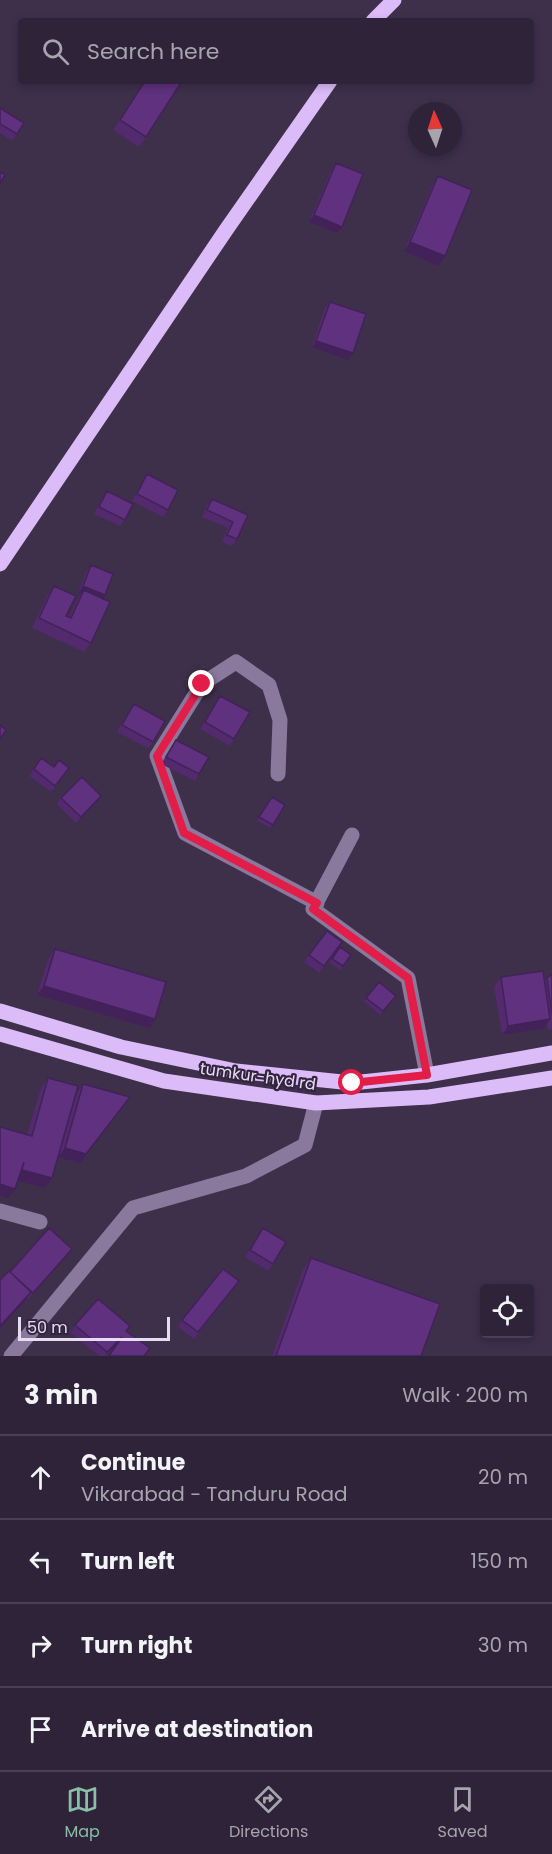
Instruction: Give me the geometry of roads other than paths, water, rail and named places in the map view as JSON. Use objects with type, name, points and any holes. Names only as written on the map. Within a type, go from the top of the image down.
[{"type":"main road","points":[[376,18],[394,0]]},
{"type":"main road","points":[[0,564],[219,240],[328,84]]},
{"type":"main road","points":[[0,1011],[121,1047],[236,1071],[352,1083],[427,1075],[552,1053]]},
{"type":"main road","name":"tumkur-hyd rd","points":[[0,1034],[164,1080],[316,1103],[429,1097],[552,1078]]},
{"type":"street","points":[[278,774],[280,720],[269,685],[236,662],[202,684],[157,756],[184,833],[317,903]]},
{"type":"street","points":[[352,835],[313,909],[408,978],[427,1075]]},
{"type":"street","points":[[11,1356],[133,1208],[246,1176],[305,1145],[316,1103]]},
{"type":"street","points":[[0,1211],[40,1222]]}]
